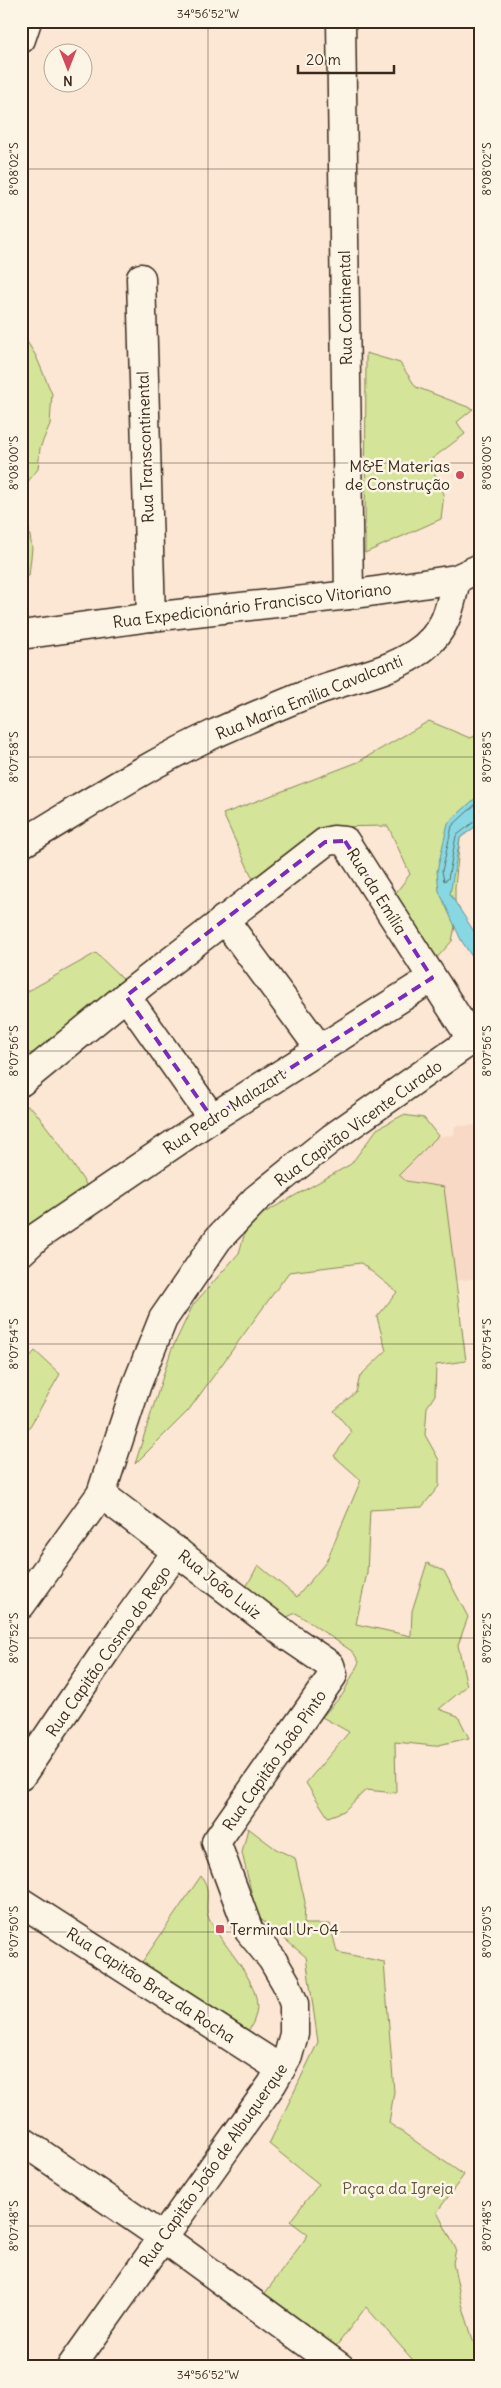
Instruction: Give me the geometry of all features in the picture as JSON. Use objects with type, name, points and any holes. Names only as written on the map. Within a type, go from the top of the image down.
[{"type":"main road","points":[[21,39],[28,21]]},
{"type":"main road","name":"Rua Continental","points":[[341,21],[349,595]]},
{"type":"main road","name":"Rua Transcontinental","points":[[141,278],[151,617]]},
{"type":"main road","name":"Rua Expedicionário Francisco Vitoriano","points":[[21,635],[151,617],[349,595],[472,573]]},
{"type":"main road","name":"Rua Maria Emília Cavalcanti","points":[[21,844],[123,783],[214,734],[321,689],[387,668],[416,653],[434,638],[450,614],[472,573]]},
{"type":"main road","name":"Rua da Emília","points":[[21,1082],[224,919],[325,842],[333,840],[345,841],[432,978],[476,1037]]},
{"type":"main road","points":[[224,919],[320,1048]]},
{"type":"main road","name":"Rua Pedro Malazart","points":[[21,1252],[38,1236],[212,1118],[432,978]]},
{"type":"main road","points":[[126,996],[212,1118]]},
{"type":"main road","name":"Rua Capitão Vicente Curado","points":[[21,1605],[100,1494],[137,1384],[163,1319],[218,1240],[256,1199],[332,1138],[476,1037]]},
{"type":"main road","name":"Rua João Luiz","points":[[100,1494],[178,1551],[289,1637],[330,1665],[332,1678]]},
{"type":"main road","name":"Rua Capitão Cosmo do Rego","points":[[21,1776],[122,1627],[178,1551]]},
{"type":"main road","name":"Rua Capitão João Pinto","points":[[216,1842],[332,1678]]},
{"type":"main road","name":"Rua Capitão João de Albuquerque","points":[[71,2367],[272,2084],[288,2056],[294,2034],[294,2004],[286,1983],[272,1959],[249,1932],[216,1842]]},
{"type":"main road","name":"Rua Capitão Braz da Rocha","points":[[21,1902],[281,2068]]},
{"type":"main road","points":[[21,2140],[162,2237],[340,2367]]},
{"type":"highlighted area","points":[[345,841],[432,978],[212,1118],[126,996],[325,842]]},
{"type":"shaded area","points":[[480,1125],[480,1278],[454,1281],[444,1187],[406,1181],[399,1175],[438,1136],[454,1135],[455,1126]]},
{"type":"green space","points":[[21,332],[36,356],[52,394],[50,424],[40,448],[38,469],[22,489],[32,548],[29,576],[21,577]]},
{"type":"green space","points":[[366,353],[400,363],[416,387],[473,409],[457,422],[465,434],[429,461],[444,494],[441,519],[365,553]]},
{"type":"green space","points":[[429,721],[470,738],[480,734],[480,823],[460,838],[455,887],[455,926],[452,941],[434,961],[392,898],[410,874],[388,826],[330,827],[253,879],[223,814],[358,762]]},
{"type":"green space","points":[[96,953],[127,983],[21,1076],[21,995]]},
{"type":"green space","points":[[27,1106],[33,1109],[59,1143],[87,1186],[21,1242],[21,1110]]},
{"type":"green space","points":[[403,1115],[424,1118],[438,1136],[399,1175],[406,1181],[444,1187],[466,1361],[436,1365],[435,1395],[427,1407],[425,1435],[439,1460],[439,1486],[422,1507],[370,1510],[367,1573],[356,1624],[411,1636],[412,1611],[427,1563],[444,1571],[468,1617],[458,1645],[467,1686],[439,1709],[458,1716],[469,1738],[434,1746],[395,1742],[396,1793],[366,1790],[344,1811],[328,1817],[306,1783],[349,1732],[322,1717],[343,1694],[359,1662],[353,1652],[296,1613],[278,1621],[243,1593],[258,1565],[297,1597],[326,1562],[361,1480],[334,1456],[352,1432],[334,1411],[356,1392],[360,1376],[386,1351],[377,1317],[397,1292],[361,1263],[289,1272],[188,1411],[135,1464],[171,1351],[193,1305],[239,1253],[248,1222],[351,1164],[377,1129]]},
{"type":"green space","points":[[35,1351],[60,1374],[21,1442],[21,1367]]},
{"type":"green space","name":"Praça da Igreja","points":[[248,1828],[276,1849],[295,1858],[305,1902],[304,1924],[330,1924],[337,1952],[384,1962],[394,2092],[389,2123],[464,2175],[437,2212],[456,2249],[453,2263],[462,2304],[473,2340],[480,2348],[480,2367],[419,2367],[366,2307],[334,2349],[260,2300],[308,2235],[290,2221],[319,2184],[269,2144],[318,2042],[306,1957],[257,1916],[242,1853]]},
{"type":"green space","points":[[201,1876],[205,1882],[207,1892],[207,1913],[209,1919],[250,1981],[255,1994],[257,2007],[254,2020],[244,2036],[140,1965]]},
{"type":"water","points":[[480,794],[480,823],[460,838],[450,894],[480,941],[480,969],[461,940],[439,891],[437,871],[448,823]]},
{"type":"place","name":"M&E Materias de Construção","points":[[460,475]]},
{"type":"place","name":"Terminal Ur-04","points":[[220,1929]]}]
